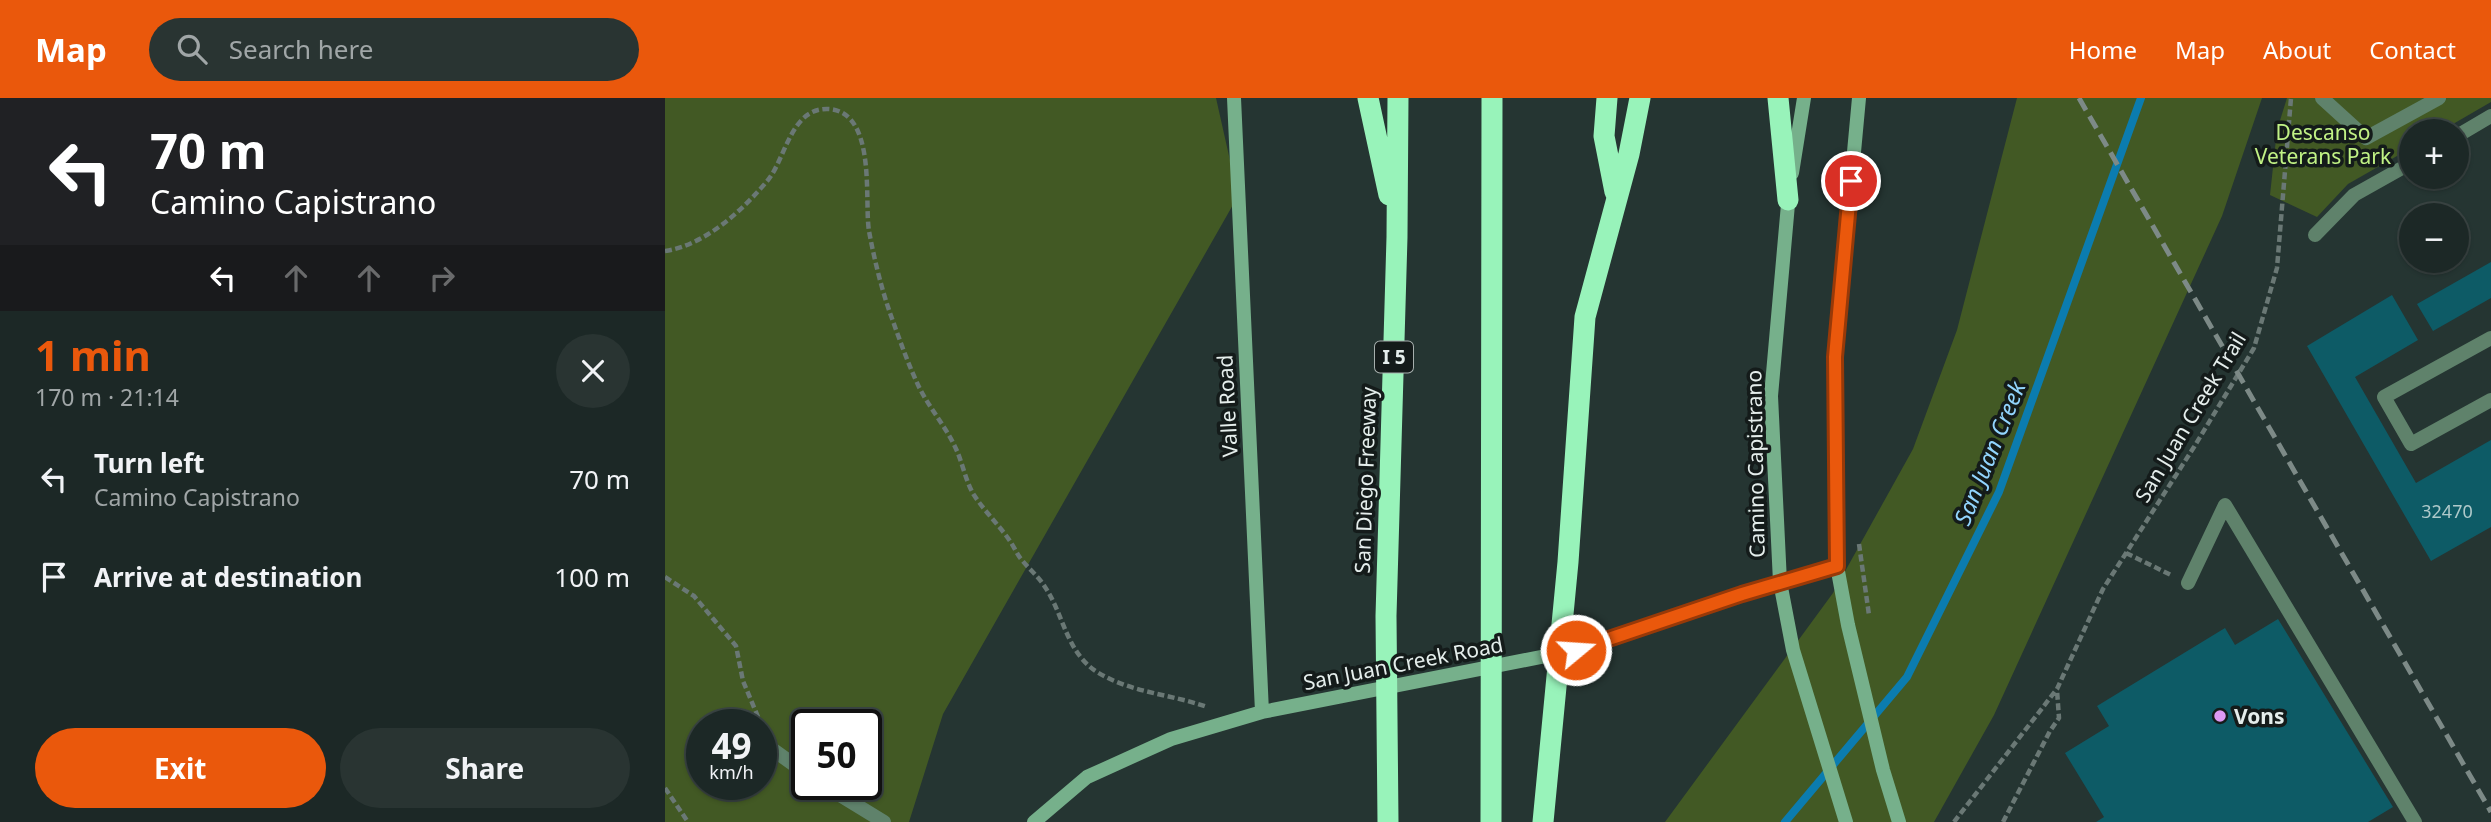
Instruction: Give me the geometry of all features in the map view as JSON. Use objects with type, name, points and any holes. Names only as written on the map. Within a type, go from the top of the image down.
[{"type":"highway","points":[[1368,98],[1397,237]]},
{"type":"highway","name":"San Diego Freeway","points":[[1388,822],[1386,616],[1397,237],[1398,98]]},
{"type":"highway","points":[[1491,822],[1492,98]]},
{"type":"highway","points":[[1607,98],[1604,136],[1616,198]]},
{"type":"highway","points":[[1543,822],[1568,562],[1585,317],[1629,153],[1640,98]]},
{"type":"highway","points":[[1778,98],[1787,200]]},
{"type":"main road","name":"Valle Road","points":[[1234,98],[1262,712]]},
{"type":"main road","name":"Camino Capistrano","points":[[1804,98],[1787,200],[1771,396],[1780,582],[1793,650],[1846,822]]},
{"type":"main road","points":[[1859,98],[1835,357],[1838,574],[1883,770],[1899,822]]},
{"type":"main road","name":"San Juan Creek Road","points":[[1034,822],[1087,777],[1171,739],[1237,718],[1576,650],[1780,582],[1838,574]]},
{"type":"street","points":[[2322,98],[2366,138],[2439,98]]},
{"type":"street","points":[[2469,129],[2491,116]]},
{"type":"street","points":[[2315,235],[2354,195],[2399,170]]},
{"type":"street","points":[[2491,338],[2384,397],[2411,444],[2491,400]]},
{"type":"street","points":[[2187,583],[2225,505],[2415,822]]},
{"type":"street","points":[[848,800],[884,822]]},
{"type":"path","name":"San Juan Creek Trail","points":[[1954,822],[2057,689],[2103,589],[2254,348],[2277,268],[2291,98]]},
{"type":"path","points":[[665,251],[698,241],[739,210],[769,179],[789,139],[806,117],[821,110],[845,114],[859,136],[866,158],[869,231],[890,312],[920,388],[953,442],[972,492],[1011,542],[1019,557],[1046,588],[1066,636],[1077,653],[1095,671],[1133,689],[1194,702],[1237,718]]},
{"type":"path","points":[[1859,542],[1871,627]]},
{"type":"path","points":[[2126,553],[2187,583]]},
{"type":"path","points":[[665,577],[694,596],[736,646],[743,681],[755,709]]},
{"type":"path","name":"San Juan Creek Trail","points":[[2003,822],[2059,718],[2057,689]]},
{"type":"path","points":[[665,788],[688,822]]},
{"type":"green space","points":[[665,98],[1216,98],[1238,196],[943,714],[909,822],[665,822]]},
{"type":"green space","points":[[2017,98],[2262,98],[2222,216],[1994,715],[1934,822],[1665,822],[1833,593],[1913,449],[1957,330]]},
{"type":"green space","name":"Descanso Veterans Park","points":[[2287,98],[2491,98],[2491,102],[2462,119],[2399,119],[2399,155],[2348,184],[2317,217],[2270,195],[2277,130]]},
{"type":"building","points":[[2491,262],[2491,298],[2433,331],[2417,304]]},
{"type":"building","points":[[2392,295],[2418,340],[2355,377],[2416,483],[2491,440],[2491,527],[2431,561],[2307,346]]},
{"type":"building","name":"Vons","points":[[2278,619],[2393,807],[2368,822],[2096,822],[2104,817],[2065,753],[2109,726],[2097,706],[2225,628],[2235,645]]},
{"type":"waterway","name":"San Juan Creek","points":[[1785,822],[1907,677],[1999,492],[2141,98]]},
{"type":"railway","points":[[2079,98],[2491,812]]},
{"type":"place","name":"Vons","points":[[2220,716]]},
{"type":"route","points":[[1576,650],[1742,594],[1837,566],[1835,357],[1851,181]]}]
